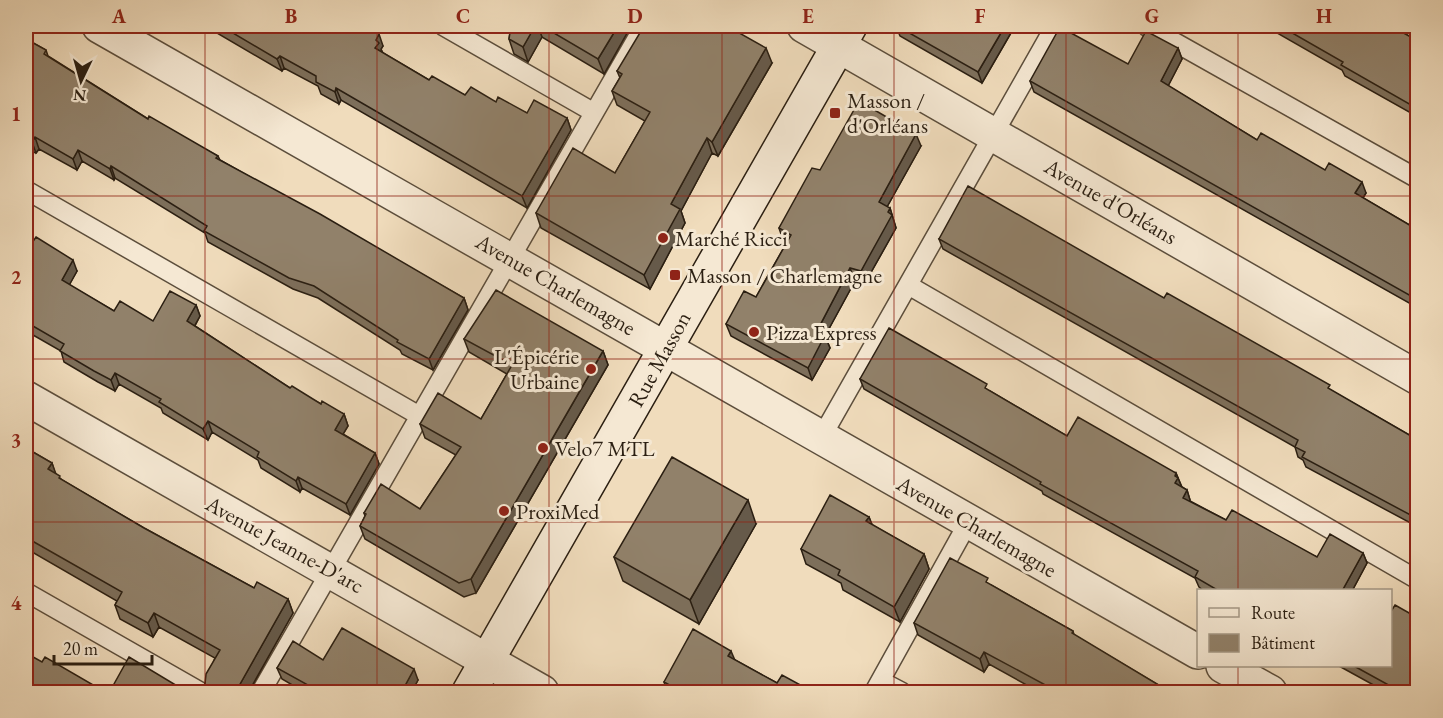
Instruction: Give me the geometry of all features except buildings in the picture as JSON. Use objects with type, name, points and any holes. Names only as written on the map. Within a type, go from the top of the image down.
[{"type":"street","name":"Avenue Charlemagne","points":[[99,26],[509,256],[821,438],[1197,651]]},
{"type":"street","name":"Avenue d'Orléans","points":[[804,26],[845,36],[994,134],[1418,378]]},
{"type":"street","name":"Rue Masson","points":[[469,693],[845,36]]},
{"type":"street","name":"Avenue Jeanne-D'arc","points":[[26,398],[331,570],[542,693]]},
{"type":"street","points":[[1224,667],[1270,693]]},
{"type":"lane","points":[[443,26],[594,112]]},
{"type":"lane","points":[[261,693],[509,256],[644,26]]},
{"type":"lane","points":[[821,438],[1055,26]]},
{"type":"lane","points":[[1146,26],[1418,179]]},
{"type":"lane","points":[[26,190],[418,415]]},
{"type":"lane","points":[[908,285],[1418,580]]},
{"type":"lane","points":[[902,693],[878,687],[969,521]]},
{"type":"lane","points":[[26,592],[201,693]]},
{"type":"place","name":"Masson / d'Orléans","points":[[835,113]]},
{"type":"place","name":"Marché Ricci","points":[[663,238]]},
{"type":"place","name":"Masson / Charlemagne","points":[[675,275]]},
{"type":"place","name":"Pizza Express","points":[[754,332]]},
{"type":"place","name":"L'Épicérie Urbaine","points":[[591,369]]},
{"type":"place","name":"Velo7 MTL","points":[[543,448]]},
{"type":"place","name":"ProxiMed","points":[[504,511]]}]
